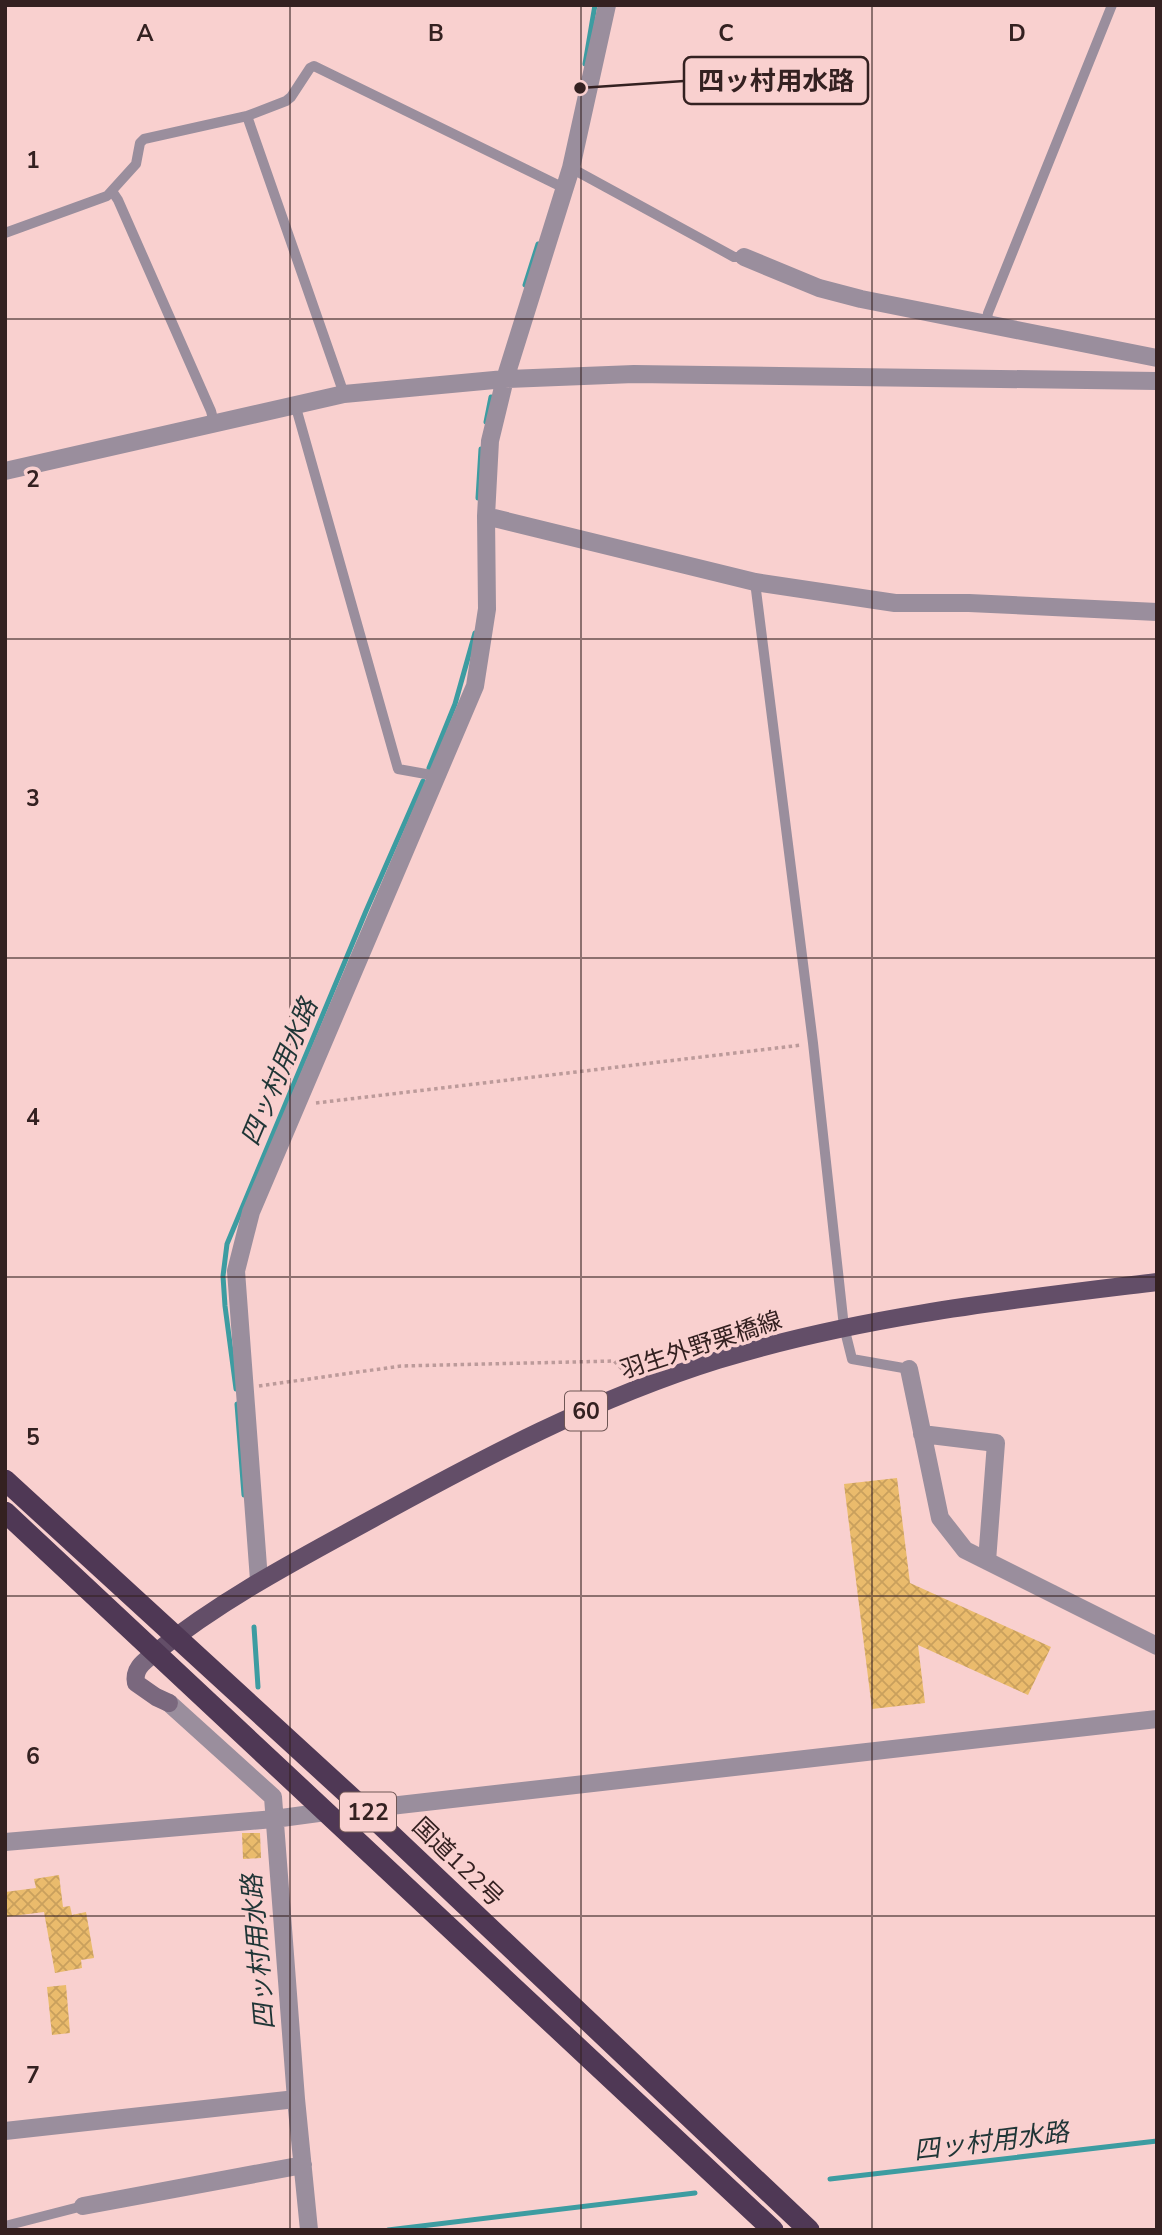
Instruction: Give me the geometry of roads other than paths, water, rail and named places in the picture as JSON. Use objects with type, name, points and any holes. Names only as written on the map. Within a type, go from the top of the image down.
[{"type":"highway","name":"国道122号","points":[[5,1480],[364,1809],[809,2230]]},
{"type":"highway","name":"122","points":[[5,1512],[773,2230]]},
{"type":"main road","name":"羽生外野栗橋線","points":[[155,1653],[259,1580],[508,1446],[641,1388],[718,1360],[844,1327],[999,1302],[1157,1282]]},
{"type":"street","points":[[259,1580],[236,1271],[251,1212],[475,686],[487,609],[486,516],[490,441],[505,379],[571,167],[607,5]]},
{"type":"street","points":[[744,257],[819,288],[986,325],[1157,358]]},
{"type":"street","points":[[5,471],[344,394],[505,379],[634,374],[1157,381]]},
{"type":"street","points":[[486,516],[755,582],[895,603],[969,603],[1157,612]]},
{"type":"street","points":[[909,1369],[940,1518],[965,1550],[1157,1646]]},
{"type":"street","points":[[922,1434],[996,1443],[987,1561]]},
{"type":"street","points":[[155,1653],[139,1668],[135,1677],[136,1683],[156,1698],[169,1703],[272,1797],[309,2230]]},
{"type":"street","points":[[364,1809],[1157,1719]]},
{"type":"street","points":[[5,1842],[274,1819],[326,1812]]},
{"type":"street","points":[[5,2132],[296,2099]]},
{"type":"street","points":[[83,2206],[303,2165]]},
{"type":"lane","points":[[986,325],[988,313],[1112,5]]},
{"type":"lane","points":[[5,233],[107,196],[136,164],[140,143],[144,139],[247,116],[286,101],[310,68],[319,66],[564,188]]},
{"type":"lane","points":[[247,116],[344,394]]},
{"type":"lane","points":[[571,167],[734,257],[744,257]]},
{"type":"lane","points":[[112,191],[206,398],[214,423]]},
{"type":"lane","points":[[295,404],[398,769],[437,776]]},
{"type":"lane","points":[[755,582],[813,1043],[844,1327],[852,1359],[909,1369]]},
{"type":"lane","points":[[5,2226],[83,2206]]},
{"type":"waterway","name":"四ッ村用水路","points":[[585,64],[595,5]]},
{"type":"waterway","name":"四ッ村用水路","points":[[525,285],[538,244]]},
{"type":"waterway","name":"四ッ村用水路","points":[[486,422],[491,397]]},
{"type":"waterway","name":"四ッ村用水路","points":[[478,498],[481,449]]},
{"type":"waterway","name":"四ッ村用水路","points":[[429,768],[455,704],[475,633]]},
{"type":"waterway","name":"四ッ村用水路","points":[[236,1389],[223,1276],[227,1244],[423,781]]},
{"type":"waterway","name":"四ッ村用水路","points":[[237,1404],[244,1495]]},
{"type":"waterway","name":"四ッ村用水路","points":[[254,1627],[258,1687]]},
{"type":"waterway","name":"四ッ村用水路","points":[[830,2179],[1157,2141]]},
{"type":"waterway","name":"四ッ村用水路","points":[[388,2230],[695,2193]]},
{"type":"place","name":"四ッ村用水路","points":[[580,88]]}]
